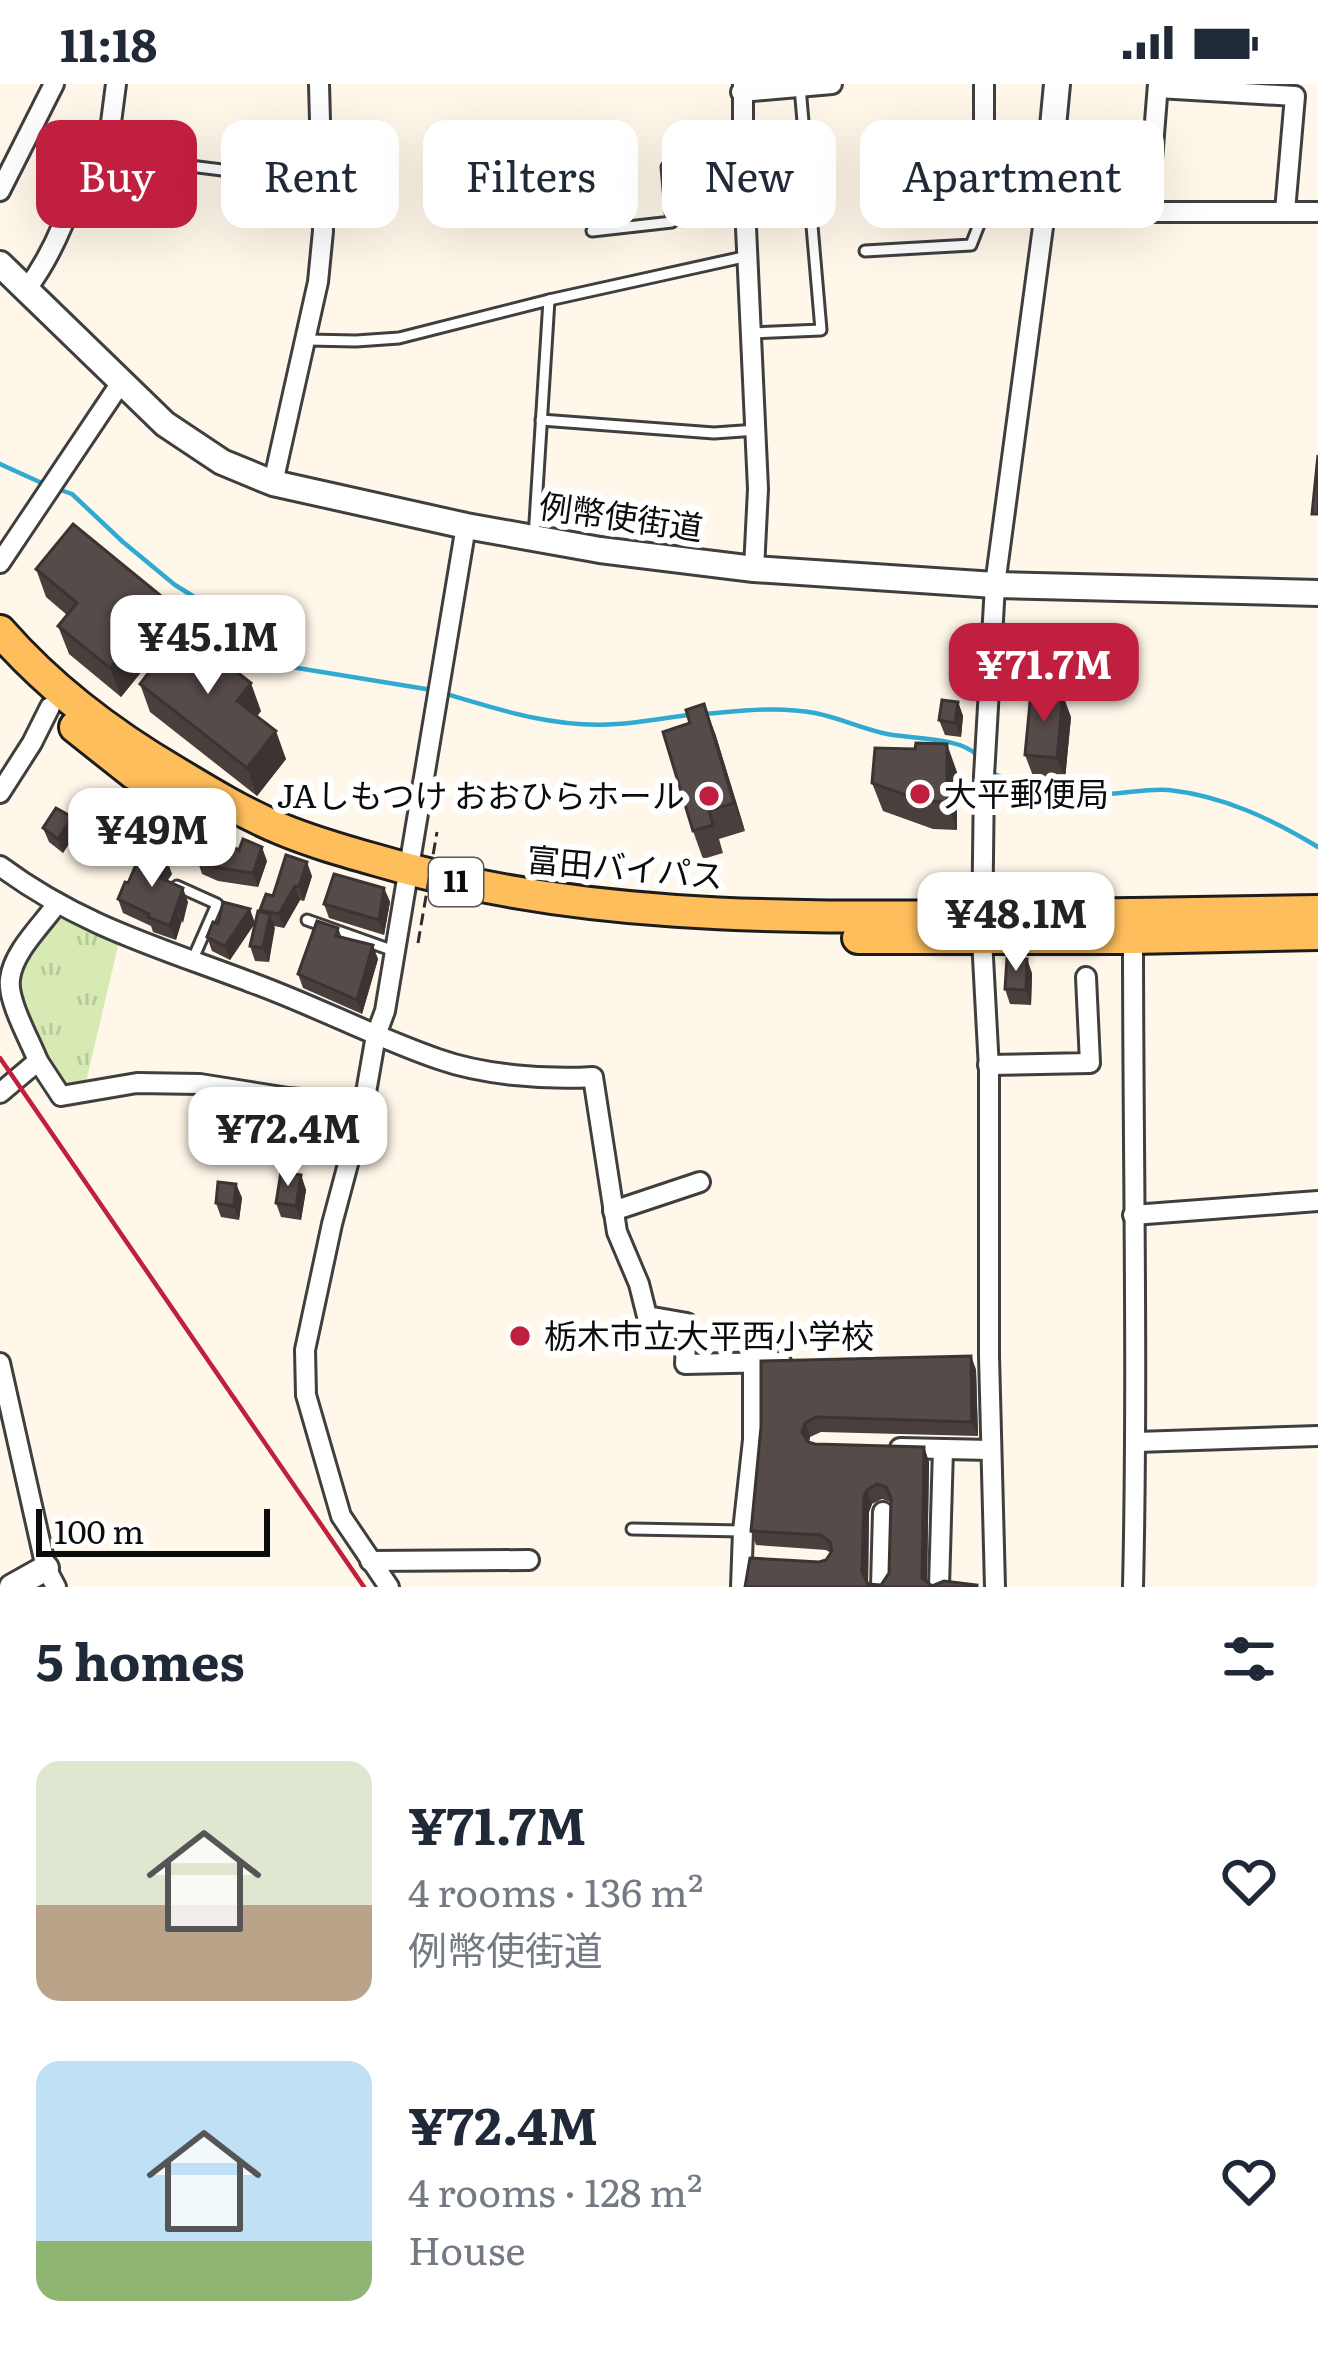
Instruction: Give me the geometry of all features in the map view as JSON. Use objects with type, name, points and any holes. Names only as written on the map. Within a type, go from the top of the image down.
[{"type":"main road","name":"富田バイパス","points":[[0,631],[58,688],[147,756],[279,828],[406,880]]},
{"type":"main road","name":"富田バイパス","points":[[0,658],[50,707],[133,772],[220,820],[290,853],[515,912],[632,927],[872,938],[982,927],[1318,911]]},
{"type":"main road","name":"富田バイパス","points":[[982,927],[1132,938],[1318,934]]},
{"type":"street","points":[[0,191],[54,84]]},
{"type":"street","points":[[111,120],[116,84]]},
{"type":"street","points":[[319,84],[320,120]]},
{"type":"street","points":[[742,120],[742,88],[832,84]]},
{"type":"street","points":[[983,84],[983,120]]},
{"type":"street","points":[[1054,120],[1057,84]]},
{"type":"street","points":[[1155,120],[1158,86],[1318,97]]},
{"type":"street","points":[[1285,211],[1295,96]]},
{"type":"street","points":[[1164,210],[1318,212]]},
{"type":"street","points":[[26,290],[61,228]]},
{"type":"street","points":[[273,483],[318,282],[323,228]]},
{"type":"street","points":[[747,228],[757,430],[754,569]]},
{"type":"street","points":[[995,1587],[982,927],[984,776],[995,585],[1043,228]]},
{"type":"street","name":"例幣使街道","points":[[0,265],[165,424],[200,449],[273,483],[600,550],[754,569],[995,585],[1318,593]]},
{"type":"street","points":[[0,563],[120,384]]},
{"type":"street","points":[[389,1587],[341,1516],[306,1395],[305,1350],[385,1011],[466,526]]},
{"type":"street","points":[[0,793],[50,707]]},
{"type":"street","points":[[0,866],[56,905],[138,942],[253,982],[442,1061],[558,1079],[593,1077],[617,1232],[647,1316],[687,1323],[685,1364],[800,1361]]},
{"type":"street","points":[[56,905],[17,958],[9,980],[13,1002],[38,1061],[62,1096],[114,1085],[200,1084],[288,1099],[364,1104]]},
{"type":"street","points":[[1132,938],[1137,1442],[1133,1587]]},
{"type":"street","points":[[988,1065],[1090,1064],[1086,977]]},
{"type":"street","points":[[0,1093],[38,1061]]},
{"type":"street","points":[[613,1211],[700,1182]]},
{"type":"street","points":[[1133,1215],[1318,1201]]},
{"type":"street","points":[[966,1357],[989,1356]]},
{"type":"street","points":[[741,1587],[753,1440],[753,1362]]},
{"type":"street","points":[[0,1363],[51,1578],[11,1587]]},
{"type":"street","points":[[1137,1442],[1318,1436]]},
{"type":"street","points":[[882,1447],[992,1450]]},
{"type":"street","points":[[939,1587],[943,1449]]},
{"type":"street","points":[[880,1587],[883,1512]]},
{"type":"street","points":[[742,1558],[763,1559]]},
{"type":"street","points":[[370,1561],[529,1560]]},
{"type":"lane","points":[[752,333],[821,330],[800,87]]},
{"type":"lane","points":[[592,231],[662,223]]},
{"type":"lane","points":[[866,251],[971,244],[978,228]]},
{"type":"lane","points":[[306,340],[399,338],[748,256]]},
{"type":"lane","points":[[534,538],[549,300]]},
{"type":"lane","points":[[541,421],[714,433],[757,430]]},
{"type":"lane","points":[[177,886],[217,904],[192,961]]},
{"type":"lane","points":[[307,920],[394,951]]},
{"type":"lane","points":[[632,1529],[743,1531]]},
{"type":"path","points":[[418,943],[437,832]]},
{"type":"green space","points":[[66,917],[119,942],[86,1082],[61,1086],[26,1025],[17,974],[25,954],[51,919]]},
{"type":"building","points":[[1318,455],[1318,514],[1312,514]]},
{"type":"building","points":[[73,524],[166,600],[110,668],[58,626],[77,603],[36,569]]},
{"type":"building","points":[[182,629],[251,683],[237,701],[276,731],[247,768],[140,684]]},
{"type":"building","points":[[1031,692],[1063,695],[1057,758],[1025,755]]},
{"type":"building","points":[[942,700],[958,702],[955,723],[939,720]]},
{"type":"building","name":"JAしもつけ おおひらホール","points":[[704,704],[734,803],[709,811],[713,825],[693,831],[663,732],[690,723],[686,710]]},
{"type":"building","points":[[916,743],[947,744],[947,802],[922,801],[872,783],[875,748],[915,749]]},
{"type":"building","points":[[56,808],[72,817],[58,839],[43,828]]},
{"type":"building","points":[[211,835],[239,850],[243,839],[262,847],[253,873],[213,867],[197,859]]},
{"type":"building","points":[[142,851],[167,860],[156,876],[183,888],[170,926],[118,899]]},
{"type":"building","points":[[286,855],[307,862],[299,887],[295,886],[279,914],[260,910],[266,894],[273,896]]},
{"type":"building","points":[[334,874],[384,888],[379,920],[324,904]]},
{"type":"building","points":[[223,902],[250,909],[225,946],[207,937],[213,922],[218,924]]},
{"type":"building","points":[[258,911],[270,914],[263,948],[250,946]]},
{"type":"building","points":[[317,921],[338,928],[336,936],[373,945],[357,1000],[298,974]]},
{"type":"building","points":[[1007,958],[1027,959],[1026,990],[1005,989]]},
{"type":"building","points":[[221,1092],[243,1092],[241,1127],[219,1125]]},
{"type":"building","points":[[314,1104],[338,1106],[329,1149],[307,1146]]},
{"type":"building","points":[[281,1172],[301,1175],[296,1206],[276,1203]]},
{"type":"building","points":[[218,1182],[236,1184],[234,1206],[216,1203]]},
{"type":"building","points":[[971,1356],[972,1422],[816,1417],[805,1423],[802,1432],[815,1444],[924,1447],[922,1578],[932,1586],[944,1581],[977,1587],[745,1587],[750,1558],[819,1562],[832,1551],[821,1535],[751,1531],[761,1427],[761,1361]],"holes":[[[877,1484],[886,1487],[891,1498],[889,1573],[881,1585],[868,1584],[862,1572],[864,1497]]]},
{"type":"waterway","points":[[0,464],[44,484]]},
{"type":"waterway","points":[[55,488],[72,494],[175,585],[242,619],[260,659],[432,690]]},
{"type":"waterway","points":[[443,693],[573,724],[691,715]]},
{"type":"waterway","points":[[703,714],[801,711],[887,734],[947,742],[977,755]]},
{"type":"waterway","points":[[992,773],[1076,793],[1189,793],[1247,810],[1318,847]]},
{"type":"railway","points":[[0,1058],[364,1587]]},
{"type":"place","name":"大平郵便局","points":[[920,794]]},
{"type":"place","name":"JAしもつけ おおひらホール","points":[[709,796]]},
{"type":"place","name":"栃木市立大平西小学校","points":[[520,1336]]}]
